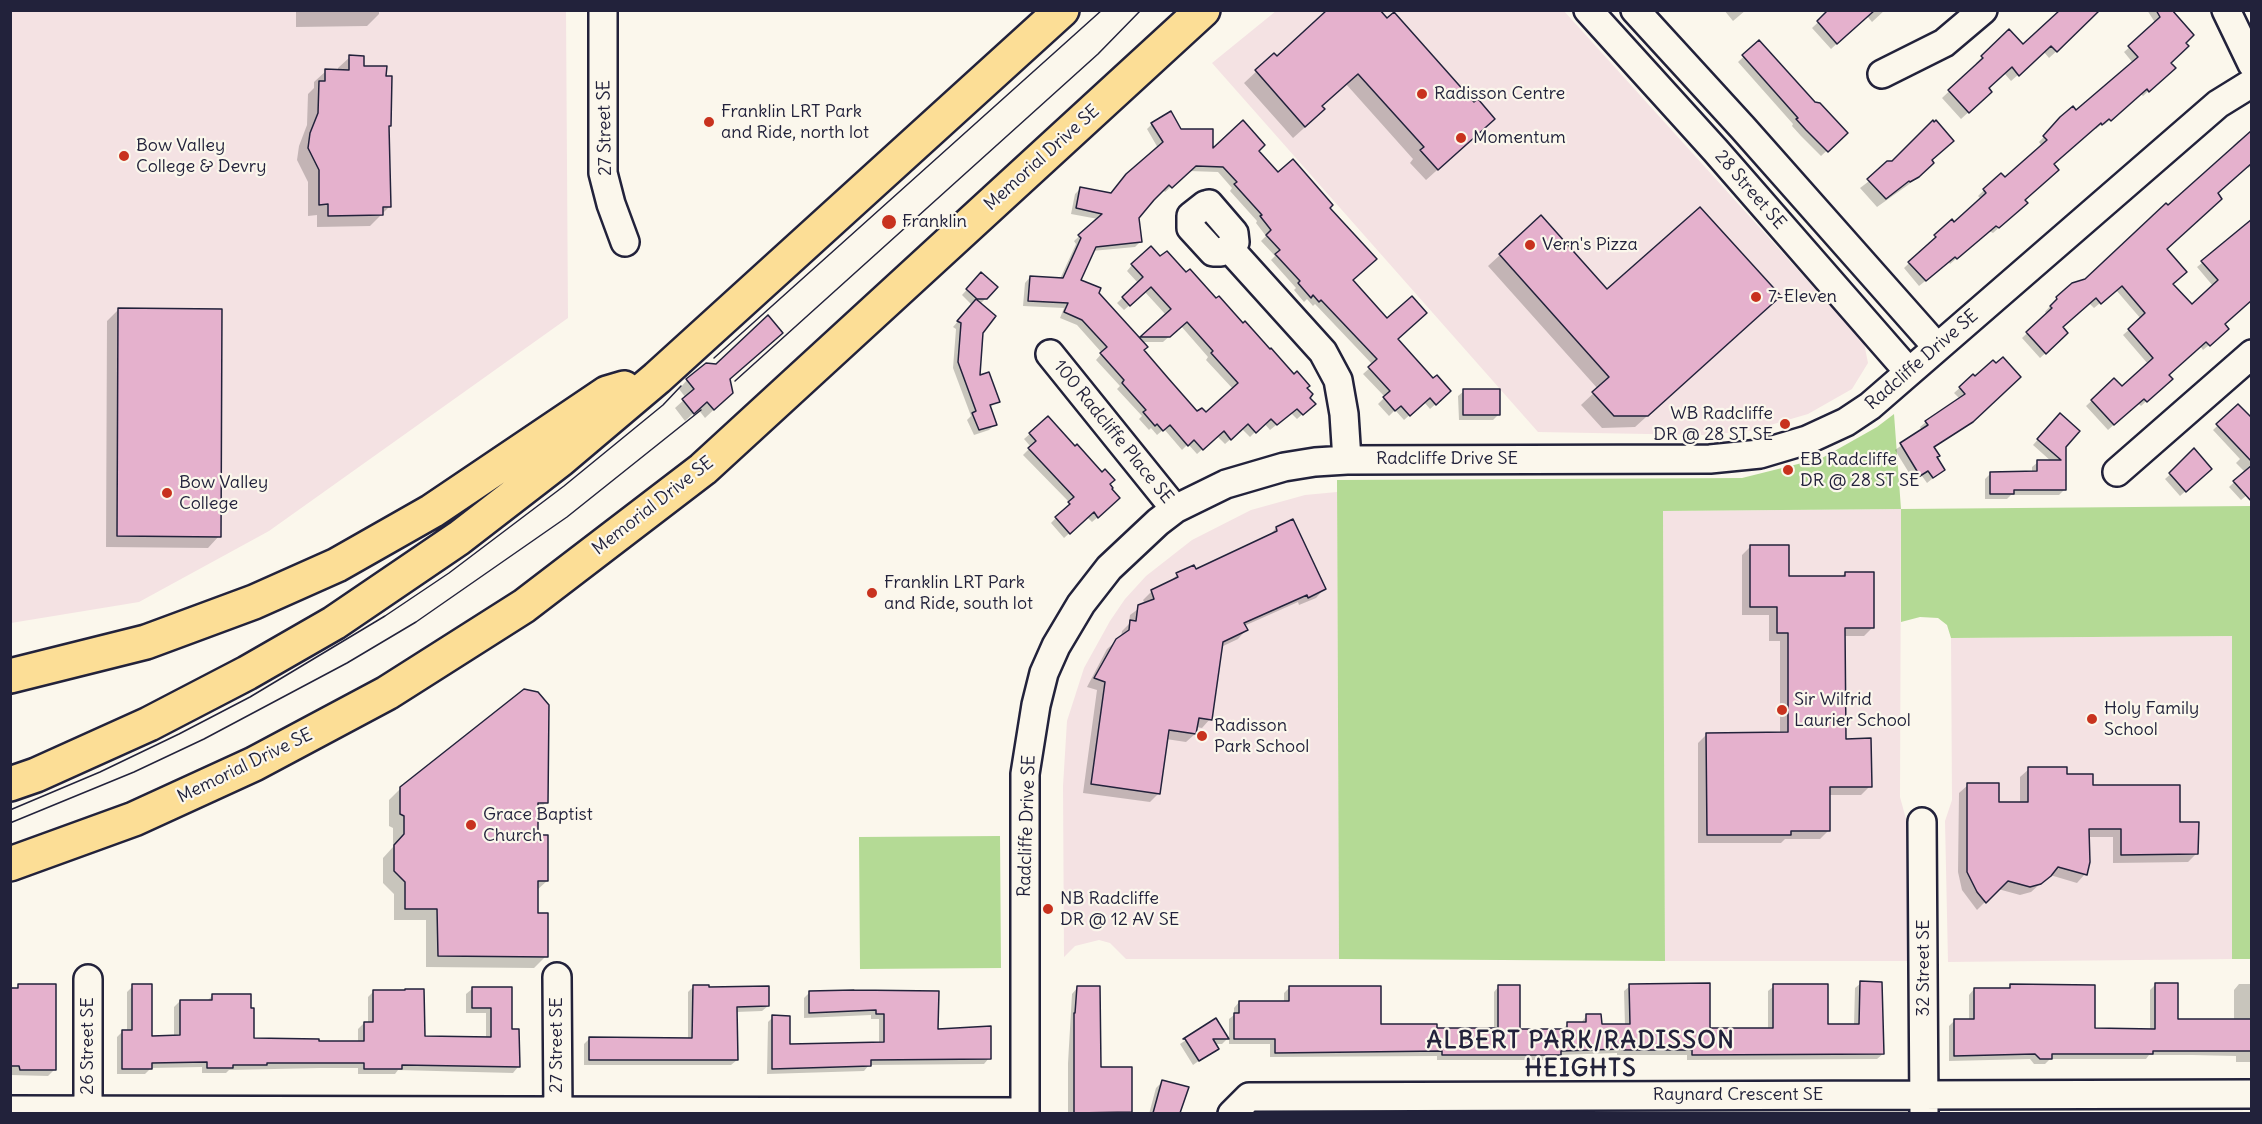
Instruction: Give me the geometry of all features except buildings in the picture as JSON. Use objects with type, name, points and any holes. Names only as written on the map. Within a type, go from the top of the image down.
[{"type":"main road","points":[[10,784],[36,775],[149,724],[247,674],[334,623],[459,538],[560,460],[657,378],[1062,10]]},
{"type":"main road","name":"Memorial Drive SE","points":[[10,864],[134,819],[254,764],[387,693],[524,606],[702,469],[1191,21],[1200,25],[1221,10]]},
{"type":"main road","points":[[10,676],[147,642],[254,602],[337,565],[432,511],[608,393],[657,378]]},
{"type":"street","name":"27 Street SE","points":[[603,10],[603,173],[625,242]]},
{"type":"street","name":"28 Street SE","points":[[1588,10],[1909,372]]},
{"type":"street","name":"28 Street SE","points":[[1635,10],[1937,347]]},
{"type":"street","points":[[1882,74],[1944,44],[1983,10]]},
{"type":"street","points":[[2226,10],[2252,64]]},
{"type":"street","name":"Radcliffe Drive SE","points":[[1025,1113],[1025,774],[1030,738],[1044,673],[1067,627],[1095,585],[1133,544],[1175,509],[1217,488],[1253,475],[1315,462],[1710,459],[1760,454],[1807,441],[1846,422],[1870,406],[2218,104],[2252,83]]},
{"type":"street","points":[[1229,248],[1323,352],[1338,380],[1344,414],[1347,460]]},
{"type":"street","name":"100 Radcliffe Place SE","points":[[1050,354],[1175,509]]},
{"type":"street","points":[[2117,472],[2252,354]]},
{"type":"street","name":"32 Street SE","points":[[1922,822],[1924,1104]]},
{"type":"street","name":"27 Street SE","points":[[557,977],[558,1112]]},
{"type":"street","name":"26 Street SE","points":[[88,979],[88,1112]]},
{"type":"street","name":"Raynard Crescent SE","points":[[1232,1113],[1249,1097],[1924,1104],[2252,1094]]},
{"type":"street","points":[[10,1110],[1025,1113]]},
{"type":"shaded area","points":[[11,11],[566,11],[568,318],[269,531],[139,602],[11,623]]},
{"type":"shaded area","points":[[1276,11],[1564,11],[1864,343],[1868,363],[1852,389],[1808,414],[1750,431],[1702,435],[1538,432],[1212,63]]},
{"type":"shaded area","name":"Radisson Park School","points":[[1337,492],[1339,959],[1126,959],[1110,943],[1099,940],[1075,946],[1064,957],[1063,786],[1067,721],[1084,668],[1110,621],[1125,599],[1146,576],[1192,540],[1251,510],[1305,495]]},
{"type":"shaded area","name":"Sir Wilfrid Laurier School","points":[[1901,509],[1900,797],[1906,819],[1909,961],[1665,961],[1663,511]]},
{"type":"shaded area","name":"Holy Family School","points":[[2232,636],[2232,959],[1948,962],[1945,821],[1952,800],[1951,638]]},
{"type":"green space","points":[[1894,414],[1901,509],[1663,511],[1665,961],[1339,959],[1337,480],[1742,478],[1822,458],[1877,427]]},
{"type":"green space","points":[[2251,506],[2251,959],[2232,959],[2232,636],[1951,638],[1947,625],[1938,618],[1920,617],[1901,622],[1901,509]]},
{"type":"green space","points":[[1000,836],[1001,968],[860,969],[859,837]]},
{"type":"tram line","points":[[714,358],[1102,10]]},
{"type":"tram line","points":[[735,381],[1098,54],[1141,10]]},
{"type":"tram line","points":[[10,810],[100,772],[179,734],[250,697],[385,616],[449,573],[564,486],[663,405],[681,386]]},
{"type":"tram line","points":[[10,823],[134,772],[204,739],[347,663],[416,622],[567,517],[701,410]]},
{"type":"place","name":"Radisson Centre","points":[[1422,94]]},
{"type":"place","name":"Franklin LRT Park and Ride, north lot","points":[[709,122]]},
{"type":"place","name":"Momentum","points":[[1461,138]]},
{"type":"place","name":"Bow Valley College & Devry","points":[[124,156]]},
{"type":"place","name":"Franklin","points":[[889,222]]},
{"type":"place","name":"Vern's Pizza","points":[[1530,245]]},
{"type":"place","name":"7-Eleven","points":[[1756,297]]},
{"type":"place","name":"WB Radcliffe DR @ 28 ST SE","points":[[1785,424]]},
{"type":"place","name":"EB Radcliffe DR @ 28 ST SE","points":[[1788,470]]},
{"type":"place","name":"Bow Valley College","points":[[167,493]]},
{"type":"place","name":"Franklin LRT Park and Ride, south lot","points":[[872,593]]},
{"type":"place","name":"Sir Wilfrid Laurier School","points":[[1782,710]]},
{"type":"place","name":"Holy Family School","points":[[2092,719]]},
{"type":"place","name":"Radisson Park School","points":[[1202,736]]},
{"type":"place","name":"Grace Baptist Church","points":[[471,825]]},
{"type":"place","name":"NB Radcliffe DR @ 12 AV SE","points":[[1048,909]]},
{"type":"district","name":"ALBERT PARK/RADISSON HEIGHTS","points":[[1581,1055]]}]
